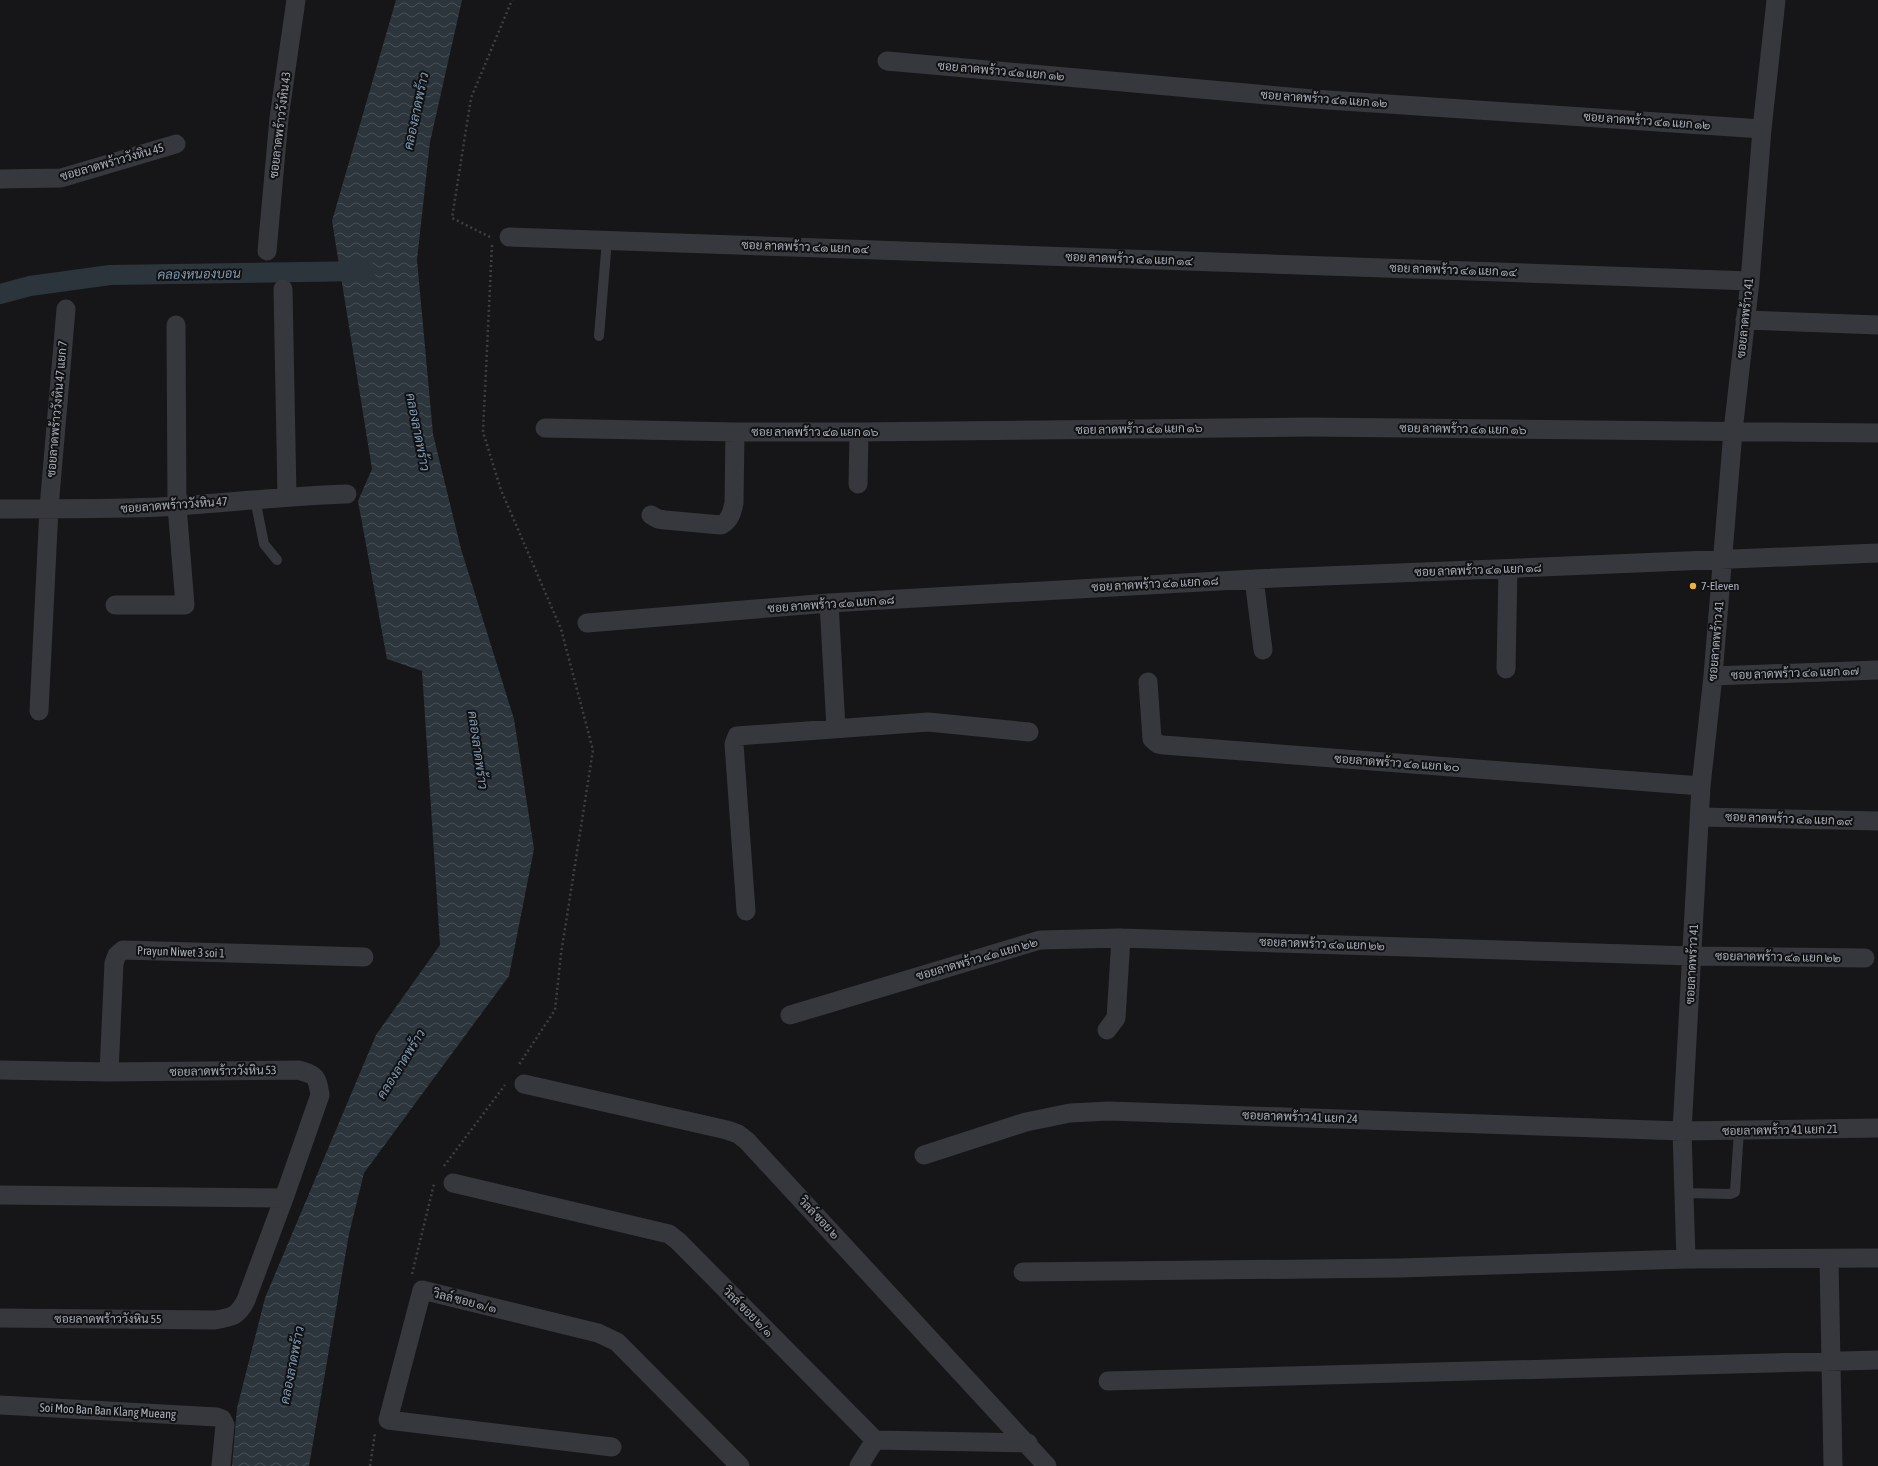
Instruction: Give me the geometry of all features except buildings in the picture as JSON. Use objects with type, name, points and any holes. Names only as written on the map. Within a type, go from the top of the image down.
[{"type":"street","name":"ซอยลาดพร้าววังหิน 43","points":[[267,251],[279,118],[296,0]]},
{"type":"street","name":"ซอยลาดพร้าว 41","points":[[1686,1259],[1682,1130],[1702,786],[1713,676],[1733,431],[1750,281],[1762,129],[1776,0]]},
{"type":"street","name":"ซอย ลาดพร้าว ๔๑ แยก ๑๒","points":[[886,61],[1313,98],[1762,129]]},
{"type":"street","name":"ซอยลาดพร้าววังหิน 45","points":[[0,179],[61,178],[176,144]]},
{"type":"street","name":"ซอย ลาดพร้าว ๔๑ แยก ๑๔","points":[[509,238],[607,240],[1750,281]]},
{"type":"street","points":[[283,289],[287,496]]},
{"type":"street","name":"ซอยลาดพร้าววังหิน 47 แยก 7","points":[[39,711],[49,508],[66,309]]},
{"type":"street","points":[[1745,320],[1878,325]]},
{"type":"street","points":[[115,605],[185,605],[177,506],[176,325]]},
{"type":"street","name":"ซอย ลาดพร้าว ๔๑ แยก ๑๖","points":[[545,428],[735,432],[859,432],[1310,427],[1878,433]]},
{"type":"street","points":[[651,515],[658,519],[665,520],[721,525],[727,522],[733,511],[734,503],[735,432]]},
{"type":"street","points":[[858,484],[859,432]]},
{"type":"street","name":"ซอยลาดพร้าววังหิน 47","points":[[0,509],[49,508],[77,510],[177,506],[287,496],[347,494]]},
{"type":"street","name":"ซอย ลาดพร้าว ๔๑ แยก ๑๘","points":[[587,623],[829,603],[1254,579],[1878,553]]},
{"type":"street","points":[[1506,669],[1508,569]]},
{"type":"street","points":[[1254,579],[1263,650]]},
{"type":"street","points":[[829,603],[836,728]]},
{"type":"street","name":"ซอย ลาดพร้าว ๔๑ แยก ๑๗","points":[[1713,676],[1878,670]]},
{"type":"street","name":"ซอยลาดพร้าว ๔๑ แยก ๒๐","points":[[1148,682],[1152,739],[1158,744],[1163,745],[1702,786]]},
{"type":"street","points":[[746,911],[735,738],[740,735],[928,722],[1029,732]]},
{"type":"street","name":"ซอย ลาดพร้าว ๔๑ แยก ๑๙","points":[[1700,817],[1878,821]]},
{"type":"street","points":[[1107,1030],[1116,1018],[1121,938]]},
{"type":"street","name":"ซอยลาดพร้าว ๔๑ แยก ๒๒","points":[[790,1014],[1040,940],[1121,938],[1692,956],[1864,958]]},
{"type":"street","name":"Prayun Niwet 3 soi 1","points":[[109,1072],[114,963],[117,955],[123,950],[364,957]]},
{"type":"street","name":"ซอยลาดพร้าววังหิน 53","points":[[0,1070],[109,1072],[298,1070],[312,1074],[317,1079],[320,1095],[284,1198],[241,1311],[232,1317],[215,1320]]},
{"type":"street","name":"วิลล์ ซอย ๒","points":[[516,1078],[738,1134],[747,1141],[1028,1443],[1047,1466]]},
{"type":"street","name":"ซอยลาดพร้าว 41 แยก 24","points":[[924,1155],[1026,1122],[1070,1113],[1109,1111],[1682,1130]]},
{"type":"street","name":"ซอยลาดพร้าว 41 แยก 21","points":[[1682,1130],[1878,1128]]},
{"type":"street","name":"วิลล์ ซอย ๒/๑","points":[[446,1177],[669,1234],[678,1241],[876,1440]]},
{"type":"street","points":[[0,1195],[284,1198]]},
{"type":"street","points":[[1023,1272],[1400,1268],[1686,1259],[1878,1258]]},
{"type":"street","points":[[1829,1259],[1833,1466]]},
{"type":"street","name":"วิลล์ ซอย ๑/๑","points":[[612,1448],[388,1420],[422,1290],[598,1333],[617,1342],[740,1466]]},
{"type":"street","name":"ซอยลาดพร้าววังหิน 55","points":[[0,1318],[215,1320]]},
{"type":"street","points":[[1108,1380],[1878,1360]]},
{"type":"street","name":"Soi Moo Ban Ban Klang Mueang","points":[[0,1405],[221,1421],[221,1466]]},
{"type":"street","points":[[859,1466],[876,1440],[1028,1443]]},
{"type":"lane","points":[[599,336],[607,240]]},
{"type":"lane","points":[[255,499],[264,544],[276,560]]},
{"type":"lane","points":[[1684,1193],[1730,1194],[1735,1192],[1739,1130]]},
{"type":"path","points":[[446,1177],[516,1078],[555,1010],[561,954],[593,750],[561,629],[501,490],[483,432],[492,238],[452,218],[471,98],[512,0]]},
{"type":"path","points":[[412,1278],[435,1178]]},
{"type":"water","name":"คลองลาดพร้าว","points":[[396,0],[462,0],[430,142],[417,260],[433,434],[461,549],[514,719],[534,849],[509,976],[364,1173],[349,1234],[309,1466],[232,1466],[237,1408],[265,1298],[376,1035],[440,945],[422,671],[387,659],[358,501],[372,469],[332,221]]},
{"type":"waterway","name":"คลองหนองบอน","points":[[0,294],[30,286],[110,275],[366,271]]},
{"type":"place","name":"7-Eleven","points":[[1693,586]]}]
